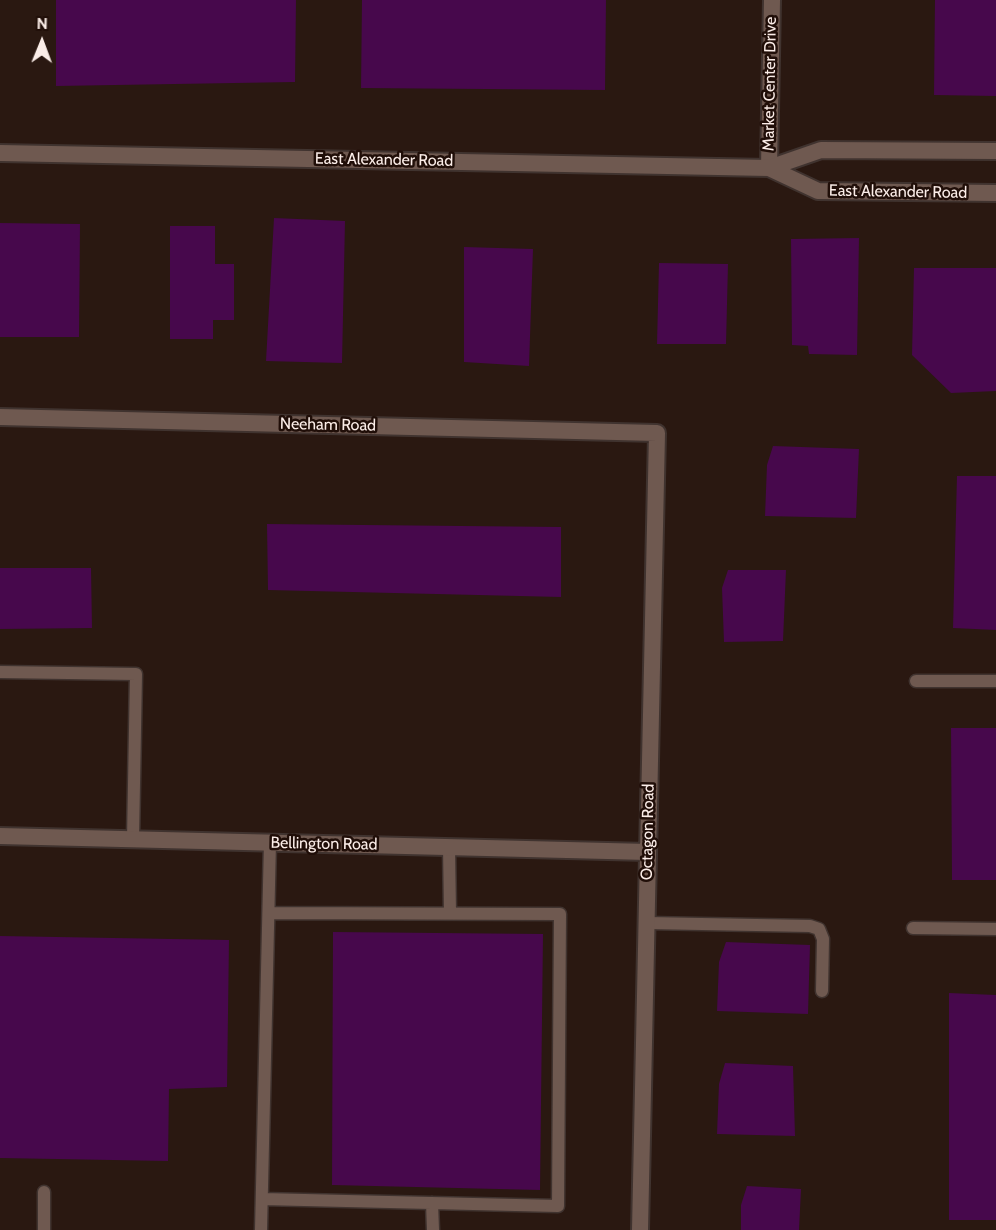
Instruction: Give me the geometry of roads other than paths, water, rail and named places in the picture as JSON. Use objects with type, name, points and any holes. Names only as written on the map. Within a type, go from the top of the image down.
[{"type":"street","name":"Market Center Drive","points":[[769,168],[772,0]]},
{"type":"street","name":"East Alexander Road","points":[[0,153],[769,168],[821,150],[996,151]]},
{"type":"street","name":"East Alexander Road","points":[[769,168],[818,191],[996,193]]},
{"type":"street","name":"Neeham Road","points":[[0,417],[657,433]]},
{"type":"street","name":"Octagon Road","points":[[640,1230],[657,433]]},
{"type":"street","name":"Bellington Road","points":[[0,836],[648,852]]},
{"type":"lane","points":[[0,672],[136,674],[133,839]]},
{"type":"lane","points":[[916,681],[996,681]]},
{"type":"lane","points":[[261,1230],[270,842]]},
{"type":"lane","points":[[449,847],[450,913]]},
{"type":"lane","points":[[262,1199],[558,1206],[560,914],[269,913]]},
{"type":"lane","points":[[647,923],[810,926],[819,929],[823,939],[822,991]]},
{"type":"lane","points":[[913,928],[996,929]]},
{"type":"lane","points":[[44,1192],[44,1230]]},
{"type":"lane","points":[[432,1203],[433,1230]]}]
